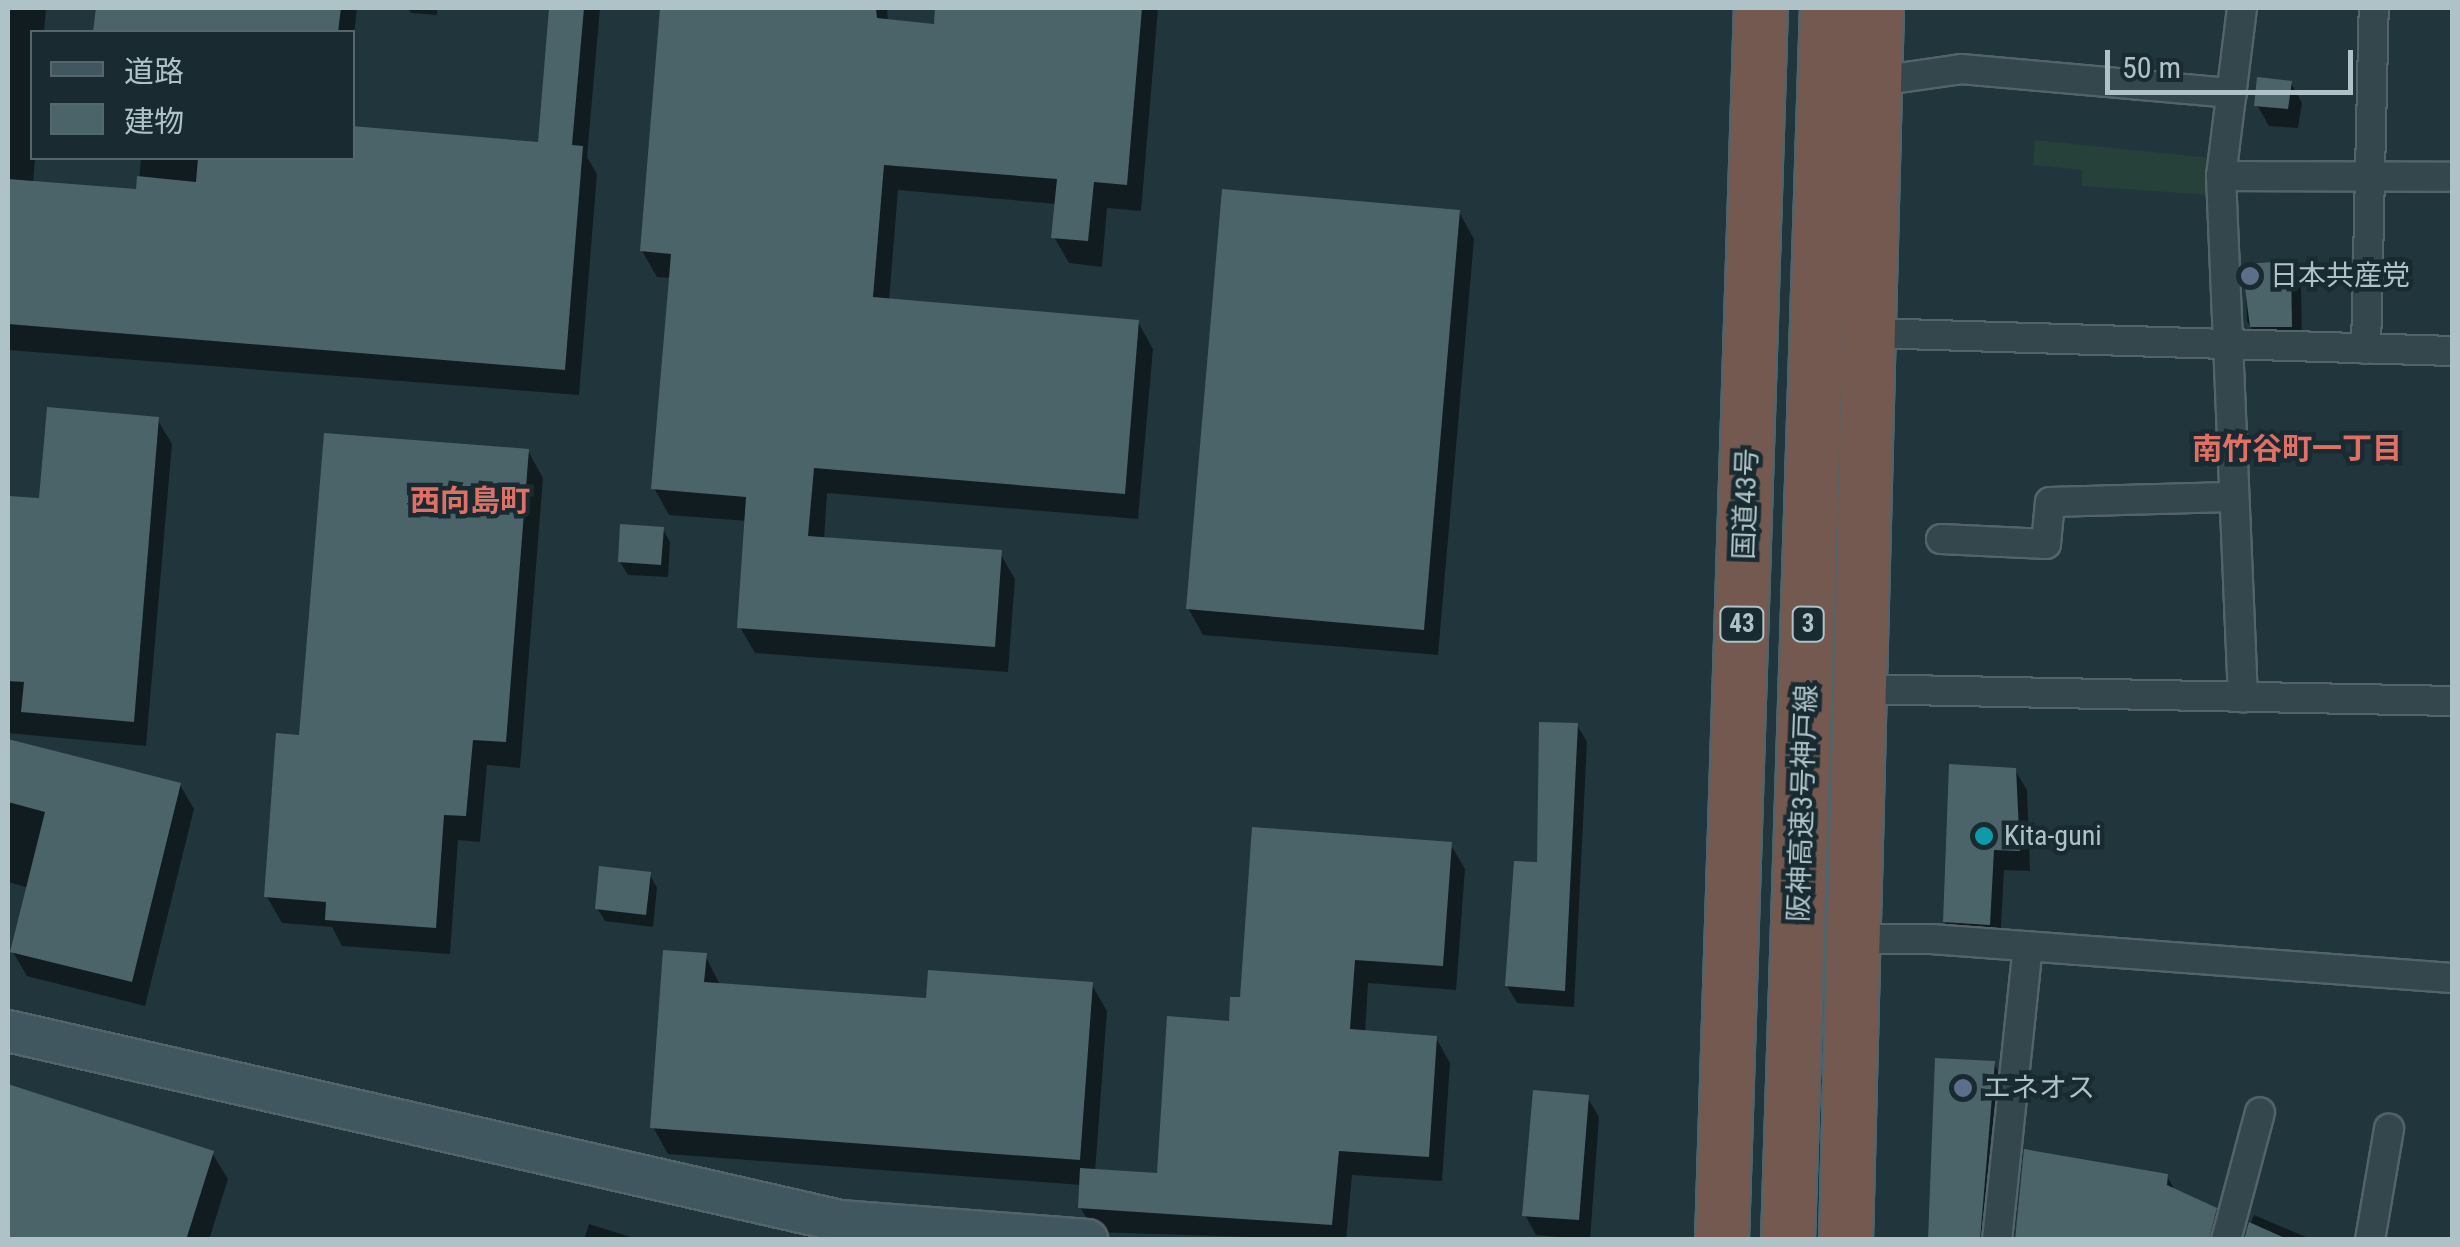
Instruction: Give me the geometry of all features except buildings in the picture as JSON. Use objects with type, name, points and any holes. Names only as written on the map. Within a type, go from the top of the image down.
[{"type":"highway","name":"3","points":[[1725,1240],[1764,8]]},
{"type":"highway","name":"阪神高速3号神戸線","points":[[1788,1240],[1827,8]]},
{"type":"highway","points":[[1846,1240],[1856,690],[1878,81],[1877,8]]},
{"type":"street","points":[[2242,8],[2221,176],[2229,346],[2230,497],[2243,698]]},
{"type":"street","points":[[2366,349],[2374,8]]},
{"type":"street","points":[[1878,81],[1961,69],[2232,93]]},
{"type":"street","points":[[2221,176],[2452,178]]},
{"type":"street","points":[[1870,333],[2452,352]]},
{"type":"street","points":[[1941,538],[2046,544],[2050,502],[2230,497]]},
{"type":"street","points":[[1856,690],[2452,701]]},
{"type":"street","points":[[1851,939],[2028,947],[2452,978]]},
{"type":"street","points":[[1997,1240],[2028,947]]},
{"type":"street","points":[[8,1031],[840,1221],[1086,1240]]},
{"type":"street","points":[[2226,1240],[2260,1112]]},
{"type":"street","points":[[2370,1240],[2389,1129]]},
{"type":"green space","points":[[2035,140],[2211,158],[2209,195],[2082,186],[2082,170],[2033,165]]},
{"type":"place","name":"日本共産党","points":[[2250,276]]},
{"type":"place","name":"Kita-guni","points":[[1984,836]]},
{"type":"place","name":"エネオス","points":[[1963,1088]]},
{"type":"district","name":"南竹谷町一丁目","points":[[2297,449]]},
{"type":"district","name":"西向島町","points":[[470,501]]}]
